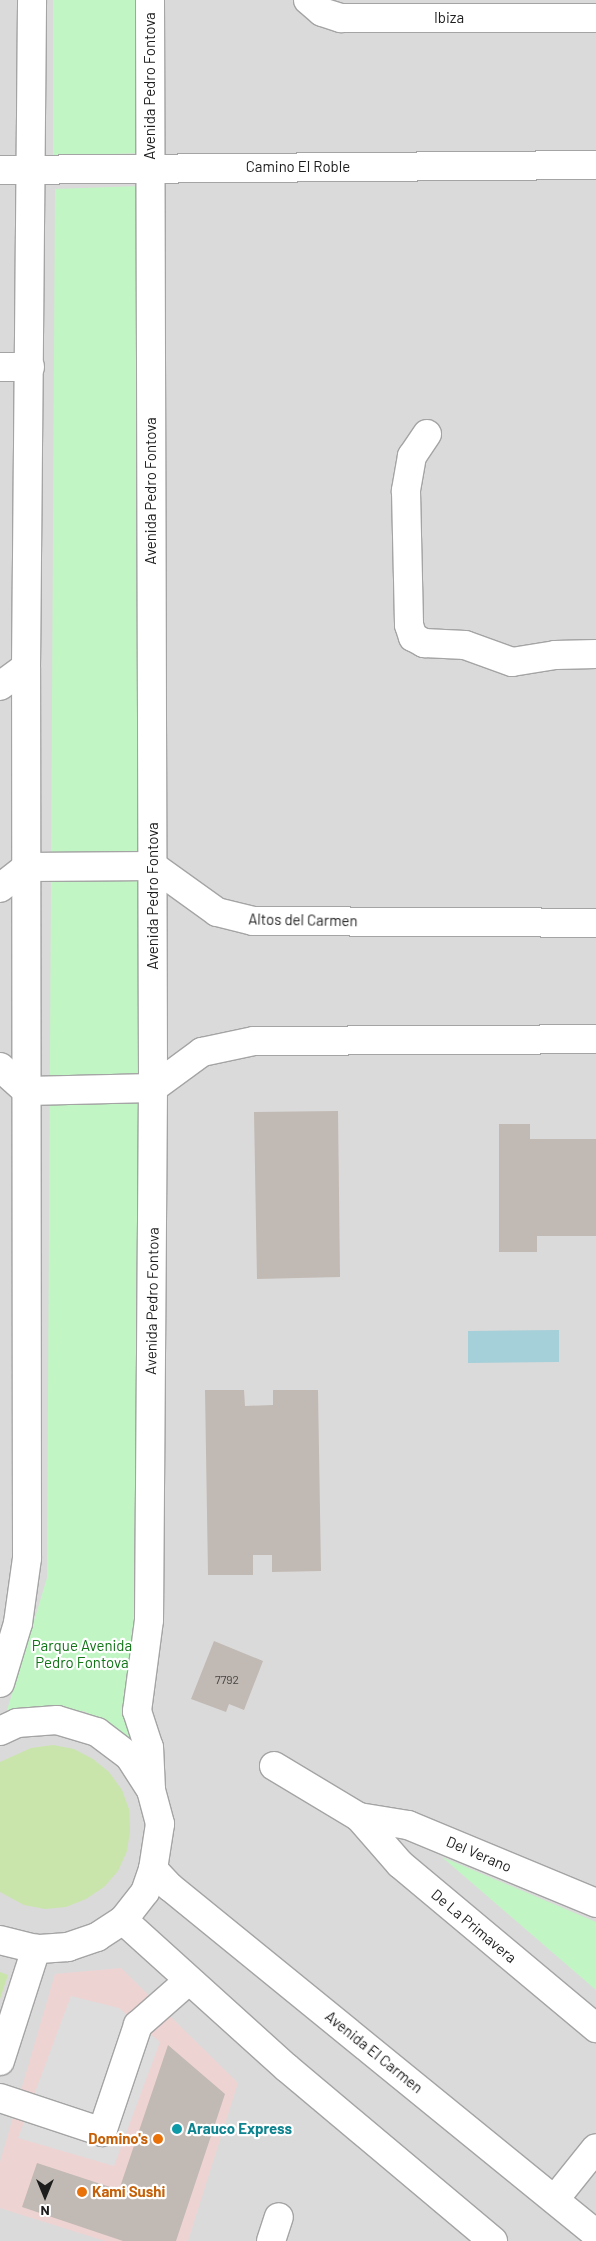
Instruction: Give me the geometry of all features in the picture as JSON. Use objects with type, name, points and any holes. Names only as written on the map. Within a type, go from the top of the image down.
[{"type":"street","points":[[0,1683],[18,1623],[26,1558],[26,667],[32,0]]},
{"type":"street","name":"Avenida Pedro Fontova","points":[[150,0],[153,1088],[148,1620],[137,1711],[149,1747],[151,1790]]},
{"type":"street","name":"Ibiza","points":[[308,0],[322,12],[341,18],[596,18]]},
{"type":"street","name":"Camino El Roble","points":[[0,170],[596,164]]},
{"type":"street","points":[[0,367],[30,367]]},
{"type":"street","points":[[427,434],[412,456],[407,474],[409,625],[413,637],[424,643],[465,645],[512,662],[555,655],[596,654]]},
{"type":"street","points":[[0,686],[26,667]]},
{"type":"street","points":[[0,888],[27,867],[152,866]]},
{"type":"street","name":"Altos del Carmen","points":[[152,866],[208,908],[234,918],[253,921],[596,923]]},
{"type":"street","points":[[0,1067],[26,1091],[153,1088],[202,1052],[254,1041],[596,1039]]},
{"type":"street","points":[[0,1731],[17,1723],[57,1720],[97,1732],[129,1756],[151,1790],[160,1824],[153,1869],[145,1892],[123,1920],[97,1937],[68,1948],[36,1949],[0,1940]]},
{"type":"street","points":[[274,1766],[359,1817]]},
{"type":"street","name":"Del Verano","points":[[359,1817],[392,1820],[423,1830],[596,1903]]},
{"type":"street","name":"De La Primavera","points":[[359,1817],[400,1864],[596,2028]]},
{"type":"street","points":[[400,1864],[397,1855],[402,1839],[415,1830],[423,1830]]},
{"type":"street","name":"Avenida El Carmen","points":[[153,1869],[170,1887],[555,2199],[594,2227]]},
{"type":"street","points":[[123,1920],[188,1981],[493,2241]]},
{"type":"street","points":[[0,2061],[36,1949]]},
{"type":"street","points":[[0,2098],[102,2132],[138,2025],[188,1981]]},
{"type":"street","points":[[555,2199],[596,2148]]},
{"type":"shaded area","points":[[0,0],[596,0],[596,2241],[0,2241]]},
{"type":"shaded area","points":[[121,1968],[238,2083],[188,2241],[105,2241],[0,2208],[0,2162],[55,1974]]},
{"type":"shaded area","points":[[71,1996],[119,2008],[160,2042],[114,2166],[18,2138]]},
{"type":"green space","points":[[53,0],[142,0],[142,153],[53,156]]},
{"type":"green space","name":"Parque Avenida Pedro Fontova","points":[[141,186],[136,1742],[84,1711],[5,1717],[47,1578],[55,189]]},
{"type":"green space","points":[[53,1745],[74,1749],[93,1759],[109,1772],[122,1790],[129,1809],[130,1831],[127,1851],[118,1871],[104,1887],[86,1899],[66,1907],[45,1909],[24,1905],[0,1892],[0,1762],[31,1748]]},
{"type":"green space","points":[[442,1857],[596,1922],[596,1990]]},
{"type":"green space","points":[[0,1972],[8,1975],[0,1999]]},
{"type":"water","points":[[559,1330],[559,1362],[468,1363],[468,1331]]},
{"type":"building","points":[[338,1111],[340,1277],[257,1279],[254,1112]]},
{"type":"building","points":[[499,1124],[530,1124],[530,1139],[596,1139],[596,1236],[537,1236],[537,1252],[499,1252]]},
{"type":"building","points":[[205,1390],[244,1390],[245,1406],[273,1405],[273,1390],[318,1390],[321,1571],[272,1572],[272,1555],[253,1555],[253,1575],[208,1575]]},
{"type":"building","points":[[214,1641],[263,1661],[244,1710],[229,1704],[226,1712],[191,1699]]},
{"type":"building","name":"Arauco Express","points":[[168,2045],[225,2094],[176,2241],[123,2241],[22,2207],[37,2163],[119,2190]]},
{"type":"place","name":"Arauco Express","points":[[177,2129]]},
{"type":"place","name":"Domino's","points":[[158,2139]]},
{"type":"place","name":"Kami Sushi","points":[[82,2192]]}]
